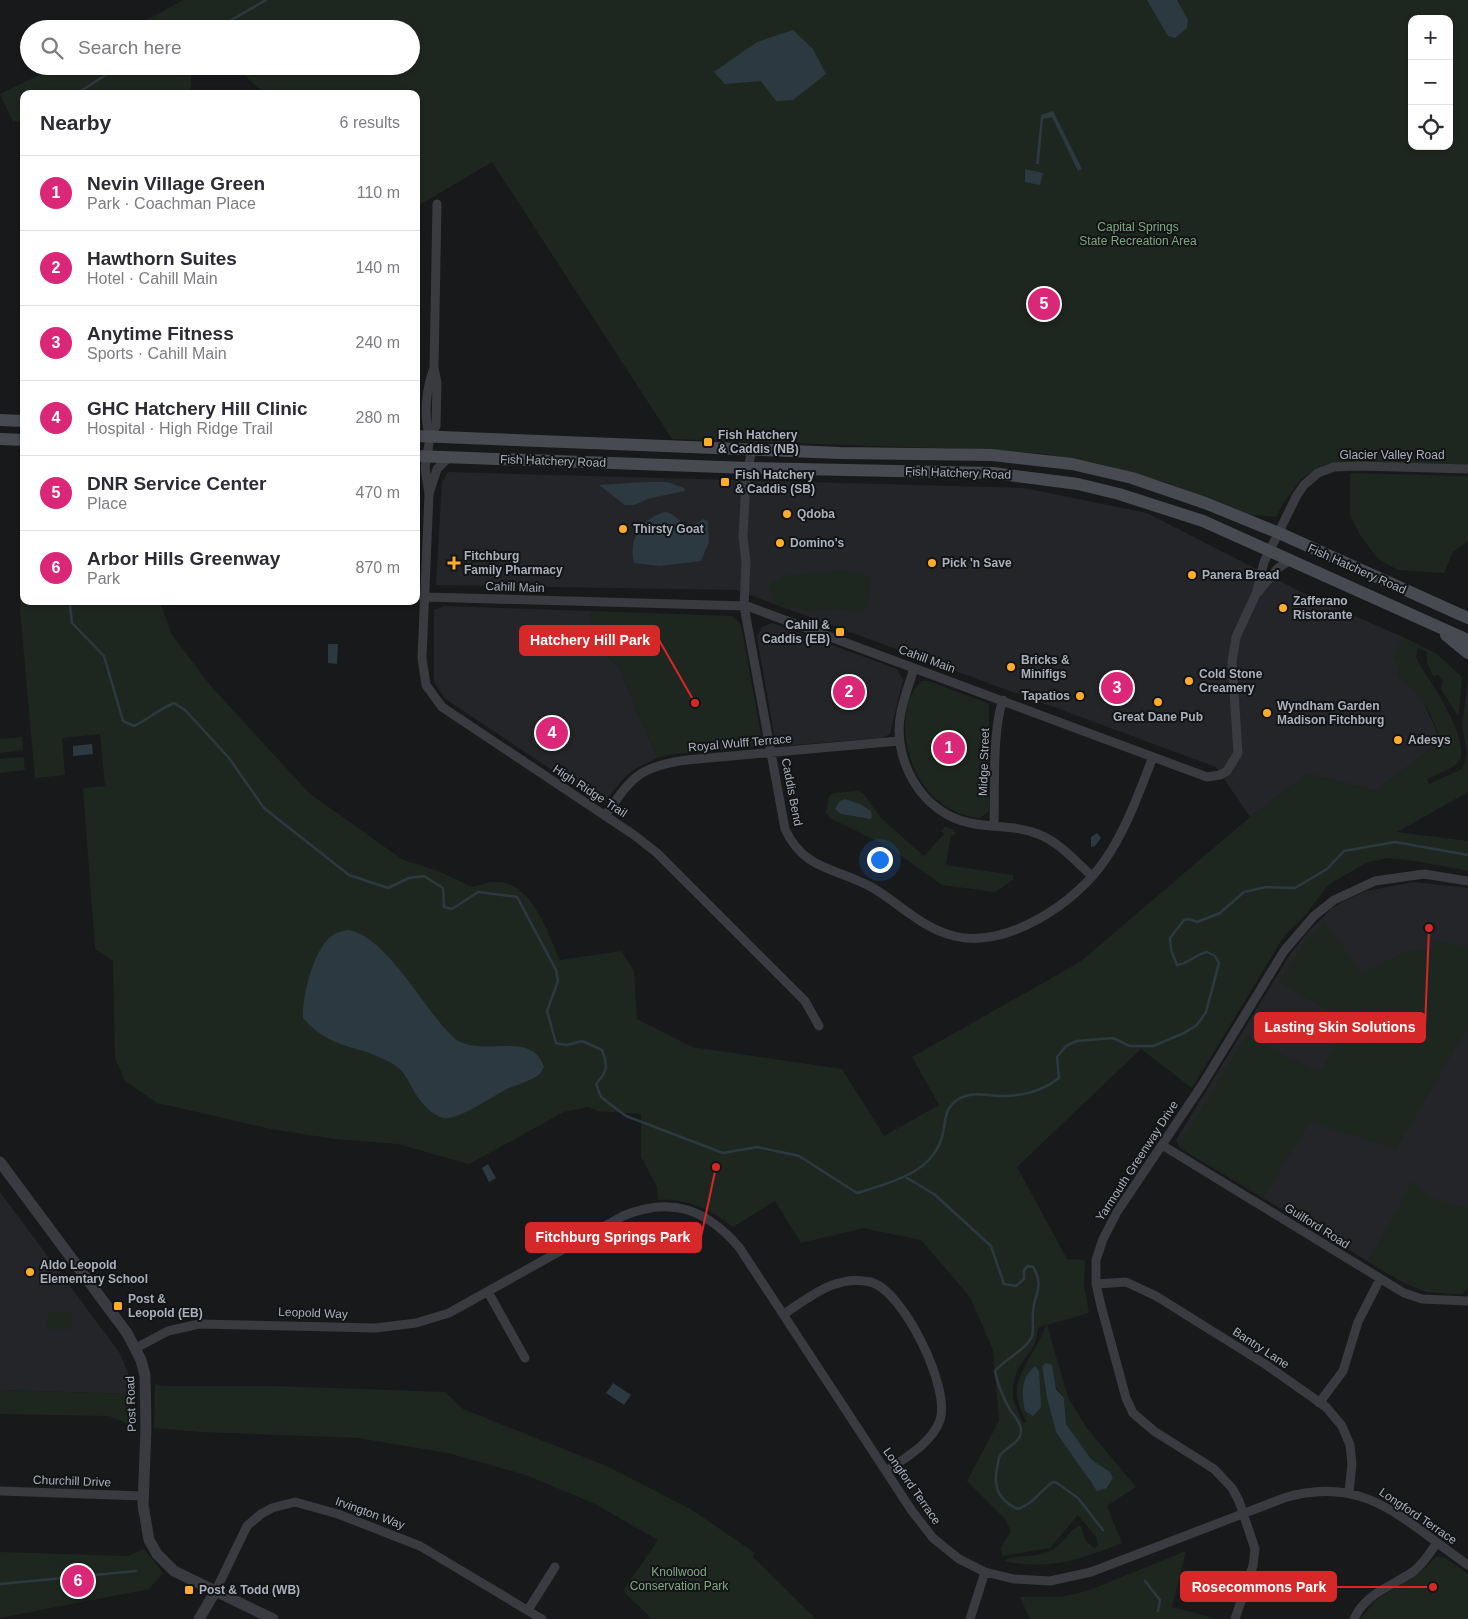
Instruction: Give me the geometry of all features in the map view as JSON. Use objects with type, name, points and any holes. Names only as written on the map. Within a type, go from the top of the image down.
[{"type":"main road","points":[[0,420],[20,422]]},
{"type":"main road","name":"Fish Hatchery Road","points":[[420,436],[840,452],[992,455],[1072,464],[1159,486],[1279,533],[1468,618]]},
{"type":"main road","points":[[0,439],[20,440]]},
{"type":"main road","name":"Fish Hatchery Road","points":[[421,456],[749,468],[993,473],[1035,477],[1119,494],[1203,521],[1468,640]]},
{"type":"main road","points":[[1438,626],[1468,653]]},
{"type":"street","name":"High Ridge Trail","points":[[437,204],[434,368],[437,383],[436,426],[421,456],[429,494],[422,668],[426,685],[438,703],[634,835],[657,853],[805,1001],[819,1026]]},
{"type":"street","name":"Caddis Bend","points":[[752,448],[746,481],[743,538],[746,562],[744,606],[785,829],[799,851],[822,867],[868,886],[923,924],[943,933],[975,939],[995,938],[1013,932],[1059,904],[1092,876],[1106,858],[1132,811],[1153,757]]},
{"type":"street","name":"High Ridge Trail","points":[[429,494],[437,469],[448,458]]},
{"type":"street","name":"Glacier Valley Road","points":[[1270,550],[1297,496],[1304,485],[1318,473],[1334,467],[1361,466],[1468,469]]},
{"type":"street","name":"Cahill Main","points":[[425,597],[744,606],[774,615],[1207,777],[1220,775],[1228,771],[1236,761],[1238,753],[1233,653],[1236,637],[1256,594],[1264,562],[1270,550]]},
{"type":"street","name":"Cahill Main","points":[[1256,594],[1278,568],[1291,560]]},
{"type":"street","points":[[914,668],[901,712],[899,741],[912,779],[930,803],[959,820],[1039,834],[1066,852],[1092,876]]},
{"type":"street","name":"Midge Street","points":[[994,825],[997,733],[999,709],[1003,700]]},
{"type":"street","name":"Royal Wulff Terrace","points":[[605,816],[625,786],[641,773],[656,766],[687,760],[772,754],[899,741]]},
{"type":"street","name":"Yarmouth Greenway Drive","points":[[1235,1619],[1253,1566],[1255,1549],[1243,1513],[1232,1488],[1218,1473],[1142,1422],[1133,1413],[1126,1398],[1096,1284],[1096,1260],[1112,1220],[1162,1145],[1284,951],[1314,916],[1334,900],[1375,881],[1424,874],[1468,882]]},
{"type":"street","name":"Guilford Road","points":[[1162,1145],[1380,1280],[1422,1299],[1468,1301]]},
{"type":"street","name":"Post Road","points":[[0,1162],[136,1348],[141,1360],[146,1389],[145,1523],[149,1540],[157,1554],[174,1571],[273,1619]]},
{"type":"street","name":"Longford Terrace","points":[[648,1209],[679,1208],[707,1217],[716,1224],[746,1257],[886,1471],[933,1538],[959,1559],[985,1572],[1014,1579],[1062,1580],[1090,1572],[1243,1513],[1304,1492],[1328,1489],[1349,1492],[1374,1500],[1468,1565]]},
{"type":"street","name":"Leopold Way","points":[[136,1348],[168,1331],[199,1324],[376,1328],[399,1326],[449,1312],[606,1225],[636,1211],[648,1209]]},
{"type":"street","points":[[784,1314],[833,1284],[855,1280],[876,1284],[891,1294],[901,1306],[937,1376],[943,1403],[941,1419],[935,1430],[922,1444],[886,1471]]},
{"type":"street","points":[[1320,1403],[1344,1371],[1358,1322],[1380,1280]]},
{"type":"street","name":"Bantry Lane","points":[[1096,1284],[1126,1282],[1156,1296],[1264,1364],[1320,1403],[1333,1414],[1342,1426],[1350,1445],[1352,1464],[1349,1492]]},
{"type":"street","points":[[488,1292],[525,1358]]},
{"type":"street","name":"Churchill Drive","points":[[0,1491],[144,1496]]},
{"type":"street","name":"Irvington Way","points":[[216,1592],[247,1526],[272,1508],[295,1502],[338,1514],[420,1546],[542,1619]]},
{"type":"street","points":[[1354,1619],[1368,1599],[1415,1570],[1436,1544]]},
{"type":"street","points":[[528,1610],[554,1567]]},
{"type":"street","points":[[970,1619],[985,1572]]},
{"type":"street","points":[[200,1619],[216,1592]]},
{"type":"shaded area","points":[[1147,0],[1177,0],[1188,20],[1187,28],[1175,38],[1168,36]]},
{"type":"shaded area","points":[[793,30],[813,49],[826,74],[793,100],[776,101],[761,81],[725,84],[714,72],[757,42]]},
{"type":"shaded area","points":[[1053,111],[1082,169],[1078,171],[1052,117],[1043,119],[1039,164],[1036,164],[1041,115]]},
{"type":"shaded area","points":[[1025,169],[1043,173],[1040,185],[1025,182]]},
{"type":"shaded area","points":[[448,472],[1024,488],[1147,513],[1311,597],[1403,637],[1397,676],[1412,686],[1421,697],[1441,741],[1376,791],[1308,774],[1250,817],[1216,767],[736,590],[436,585],[442,482]]},
{"type":"shaded area","points":[[667,482],[684,488],[685,491],[651,498],[634,505],[625,505],[599,485]]},
{"type":"shaded area","points":[[665,512],[690,527],[703,519],[708,521],[709,542],[701,561],[659,566],[634,563],[633,546],[639,531],[650,519]]},
{"type":"shaded area","points":[[444,606],[590,611],[592,640],[619,667],[657,758],[635,769],[624,778],[603,804],[444,698],[434,681],[434,610]]},
{"type":"shaded area","points":[[772,623],[897,669],[903,680],[890,734],[882,738],[782,746],[775,740],[757,637],[762,627]]},
{"type":"shaded area","points":[[328,644],[338,644],[337,664],[328,663]]},
{"type":"shaded area","points":[[92,744],[93,754],[73,756],[73,746]]},
{"type":"shaded area","points":[[845,799],[860,804],[871,811],[872,817],[870,819],[841,814],[835,809],[840,801]]},
{"type":"shaded area","points":[[1097,833],[1101,838],[1095,846],[1091,847],[1091,837]]},
{"type":"shaded area","points":[[1414,882],[1468,888],[1468,1288],[1462,1294],[1426,1292],[1404,1283],[1180,1148],[1176,1140],[1289,956],[1306,934],[1331,909],[1344,901],[1366,891]]},
{"type":"shaded area","points":[[348,930],[363,935],[377,945],[391,959],[453,1037],[464,1043],[476,1046],[517,1046],[528,1049],[538,1055],[544,1067],[540,1074],[505,1090],[466,1112],[457,1116],[443,1118],[425,1105],[398,1067],[380,1057],[335,1042],[314,1029],[303,1018],[310,973],[326,941],[335,934]]},
{"type":"shaded area","points":[[488,1164],[496,1178],[489,1182],[482,1168]]},
{"type":"shaded area","name":"Aldo Leopold Elementary School","points":[[0,1192],[119,1352],[128,1372],[131,1394],[0,1390]]},
{"type":"shaded area","points":[[1046,1363],[1052,1365],[1056,1389],[1064,1398],[1066,1424],[1091,1459],[1110,1472],[1113,1478],[1107,1488],[1097,1491],[1056,1432],[1047,1398],[1042,1366]]},
{"type":"shaded area","points":[[1035,1366],[1039,1371],[1041,1407],[1033,1416],[1025,1411],[1023,1387],[1024,1381]]},
{"type":"shaded area","points":[[613,1383],[631,1395],[624,1405],[606,1393]]},
{"type":"green space","name":"Capital Springs State Recreation Area","points":[[183,0],[1468,0],[1468,465],[1353,462],[1324,465],[1301,479],[1276,517],[1244,514],[1168,483],[1100,464],[1045,454],[994,450],[672,439],[492,162],[420,205],[420,90],[261,90],[244,75],[420,75],[420,20],[147,20]]},
{"type":"green space","points":[[39,75],[191,75],[191,90],[20,90],[20,121],[13,122],[0,94]]},
{"type":"green space","points":[[1350,473],[1468,476],[1468,541],[1453,552],[1444,573],[1398,570],[1378,559],[1360,535],[1350,515]]},
{"type":"green space","points":[[841,570],[859,572],[870,578],[868,608],[855,612],[835,609],[810,611],[779,605],[772,598],[770,585],[782,576]]},
{"type":"green space","points":[[20,605],[161,605],[172,635],[210,685],[309,793],[403,860],[438,871],[472,887],[491,882],[505,883],[517,888],[536,909],[560,960],[621,951],[634,971],[637,1019],[692,1047],[842,1069],[884,1136],[939,1105],[912,1057],[1080,962],[1250,817],[1308,774],[1376,791],[1441,741],[1425,704],[1413,689],[1397,676],[1398,666],[1393,657],[1403,637],[1437,654],[1462,677],[1459,713],[1457,715],[1441,689],[1443,680],[1438,675],[1433,676],[1427,662],[1427,652],[1418,648],[1416,657],[1454,723],[1461,749],[1458,763],[1427,779],[1429,784],[1462,769],[1467,755],[1462,725],[1468,680],[1468,792],[1397,832],[1468,841],[1468,871],[1416,861],[1387,858],[1366,863],[1328,885],[1307,913],[1283,938],[1192,1088],[1141,1049],[1017,1167],[1067,1259],[1085,1260],[1084,1285],[1089,1313],[1047,1325],[1068,1397],[1086,1427],[1136,1487],[1107,1506],[1122,1543],[1093,1554],[1050,1564],[1035,1565],[1004,1561],[1014,1557],[1043,1554],[1053,1550],[1078,1526],[1081,1526],[1086,1541],[1094,1548],[1098,1545],[1096,1537],[1078,1515],[1050,1548],[1002,1556],[1001,1547],[1011,1532],[1005,1519],[967,1481],[999,1421],[993,1350],[970,1297],[921,1240],[863,1228],[801,1243],[775,1201],[733,1227],[716,1215],[698,1206],[679,1201],[658,1200],[657,1187],[641,1157],[641,1114],[597,1111],[588,1107],[564,1112],[469,1164],[398,1144],[335,1139],[271,1129],[157,1103],[125,1081],[115,1058],[113,961],[95,949],[83,788],[105,786],[100,734],[62,738],[65,775],[35,778]],"holes":[[[1046,1325],[1023,1369],[1017,1387],[1018,1403],[1027,1422],[1023,1423],[1013,1400],[1013,1385],[1018,1368],[1034,1346],[1039,1327]],[[1042,1367],[1064,1398],[1066,1424],[1077,1442],[1091,1459],[1110,1472],[1113,1478],[1107,1488],[1091,1484],[1070,1448],[1056,1432],[1047,1398]]]},
{"type":"green space","points":[[590,611],[733,616],[741,625],[762,740],[755,747],[674,754],[657,758],[619,667],[592,640]]},
{"type":"green space","points":[[922,681],[929,681],[989,704],[989,811],[980,818],[960,814],[942,804],[923,784],[915,770],[906,739],[905,722],[907,707],[913,693]]},
{"type":"green space","points":[[22,737],[23,750],[0,753],[0,739]]},
{"type":"green space","points":[[24,757],[25,770],[0,773],[0,759]]},
{"type":"green space","points":[[857,791],[863,793],[881,818],[924,856],[944,834],[941,831],[945,826],[955,831],[955,835],[951,835],[946,865],[1013,875],[1013,880],[995,892],[942,885],[889,847],[830,818],[826,813],[829,796],[834,793]],"holes":[[[845,799],[870,819],[841,814],[837,805]]]},
{"type":"green space","points":[[1325,921],[1361,973],[1407,951],[1433,950],[1434,940],[1468,947],[1468,1027],[1396,1149],[1310,1122],[1264,1198],[1180,1148],[1178,1143],[1183,1138],[1246,1036],[1319,1072],[1341,1037],[1333,1014],[1279,982],[1308,938]]},
{"type":"green space","points":[[1413,1181],[1431,1198],[1468,1208],[1468,1288],[1462,1294],[1424,1290],[1401,1281],[1368,1262]]},
{"type":"green space","points":[[51,1312],[72,1312],[72,1329],[47,1329],[47,1315]]},
{"type":"green space","name":"Knollwood Conservation Park","points":[[155,1384],[163,1386],[279,1386],[445,1392],[463,1409],[609,1467],[692,1510],[755,1553],[753,1557],[816,1619],[652,1619],[623,1591],[658,1540],[595,1504],[526,1475],[448,1453],[358,1438],[201,1432],[154,1428]]},
{"type":"green space","points":[[0,1390],[131,1394],[131,1425],[109,1416],[0,1414]]},
{"type":"green space","points":[[144,1549],[163,1573],[149,1589],[0,1618],[0,1552],[128,1556]]},
{"type":"green space","points":[[1186,1551],[1172,1607],[1217,1619],[1030,1619],[1020,1597],[1061,1597],[1087,1591]]},
{"type":"green space","points":[[1437,1556],[1445,1558],[1468,1574],[1468,1619],[1360,1619],[1376,1600],[1422,1571]]},
{"type":"waterway","points":[[232,20],[266,0]]},
{"type":"waterway","points":[[82,90],[106,75]]},
{"type":"waterway","points":[[70,605],[72,623],[104,656],[123,721],[134,726],[174,703],[185,710],[229,758],[264,808],[349,875],[388,888],[409,878],[424,876],[443,888],[444,907],[452,909],[478,892],[517,897],[556,970],[558,981],[547,1011],[556,1043],[567,1045],[582,1041],[602,1050],[606,1068],[596,1084],[601,1097],[626,1116],[723,1153],[757,1147],[799,1156],[857,1193],[909,1174],[931,1158],[938,1147],[943,1133],[946,1115],[950,1107],[957,1100],[973,1094],[1017,1095],[1032,1092],[1053,1083],[1059,1078],[1057,1057],[1066,1046],[1077,1041],[1113,1038],[1130,1046],[1153,1046],[1184,1033],[1197,1025],[1206,1012],[1219,963],[1215,956],[1207,952],[1177,965],[1171,950],[1170,938],[1184,920],[1189,919],[1197,922],[1220,913],[1244,892],[1266,887],[1295,888],[1327,869],[1344,851],[1395,842],[1468,855]]},
{"type":"waterway","points":[[907,1178],[934,1194],[991,1246],[1004,1284],[1016,1286],[1024,1279],[1024,1270],[1028,1266],[1033,1267],[1038,1280],[1039,1285],[1034,1305],[1032,1336],[1025,1346],[995,1371],[1002,1395],[1021,1427],[1019,1438],[999,1457],[996,1476],[999,1493],[1006,1502],[1018,1509],[1024,1507],[1053,1482],[1057,1483],[1078,1498],[1103,1530]]},
{"type":"waterway","points":[[0,1584],[136,1571]]},
{"type":"waterway","points":[[1145,1581],[1160,1600],[1158,1611]]},
{"type":"place","name":"DNR Service Center","points":[[1044,304]]},
{"type":"place","name":"Fish Hatchery & Caddis (NB)","points":[[708,442]]},
{"type":"place","name":"Fish Hatchery & Caddis (SB)","points":[[725,482]]},
{"type":"place","name":"Qdoba","points":[[787,514]]},
{"type":"place","name":"Thirsty Goat","points":[[623,529]]},
{"type":"place","name":"Domino's","points":[[780,543]]},
{"type":"place","name":"Fitchburg Family Pharmacy","points":[[454,563]]},
{"type":"place","name":"Pick 'n Save","points":[[932,563]]},
{"type":"place","name":"Panera Bread","points":[[1192,575]]},
{"type":"place","name":"Zafferano Ristorante","points":[[1283,608]]},
{"type":"place","name":"Cahill & Caddis (EB)","points":[[840,632]]},
{"type":"place","name":"Bricks & Minifigs","points":[[1011,667]]},
{"type":"place","name":"Cold Stone Creamery","points":[[1189,681]]},
{"type":"place","name":"Anytime Fitness","points":[[1117,688]]},
{"type":"place","name":"Hawthorn Suites","points":[[849,692]]},
{"type":"place","name":"Tapatios","points":[[1080,696]]},
{"type":"place","name":"Great Dane Pub","points":[[1158,702]]},
{"type":"place","name":"Hatchery Hill Park","points":[[695,703]]},
{"type":"place","name":"Wyndham Garden Madison Fitchburg","points":[[1267,713]]},
{"type":"place","name":"GHC Hatchery Hill Clinic","points":[[552,733]]},
{"type":"place","name":"Adesys","points":[[1398,740]]},
{"type":"place","name":"Nevin Village Green","points":[[949,748]]},
{"type":"place","name":"Lasting Skin Solutions","points":[[1429,928]]},
{"type":"place","name":"Fitchburg Springs Park","points":[[716,1167]]},
{"type":"place","name":"Aldo Leopold Elementary School","points":[[30,1272]]},
{"type":"place","name":"Post & Leopold (EB)","points":[[118,1306]]},
{"type":"place","name":"Arbor Hills Greenway","points":[[78,1581]]},
{"type":"place","name":"Rosecommons Park","points":[[1433,1587]]},
{"type":"place","name":"Post & Todd (WB)","points":[[189,1590]]}]
